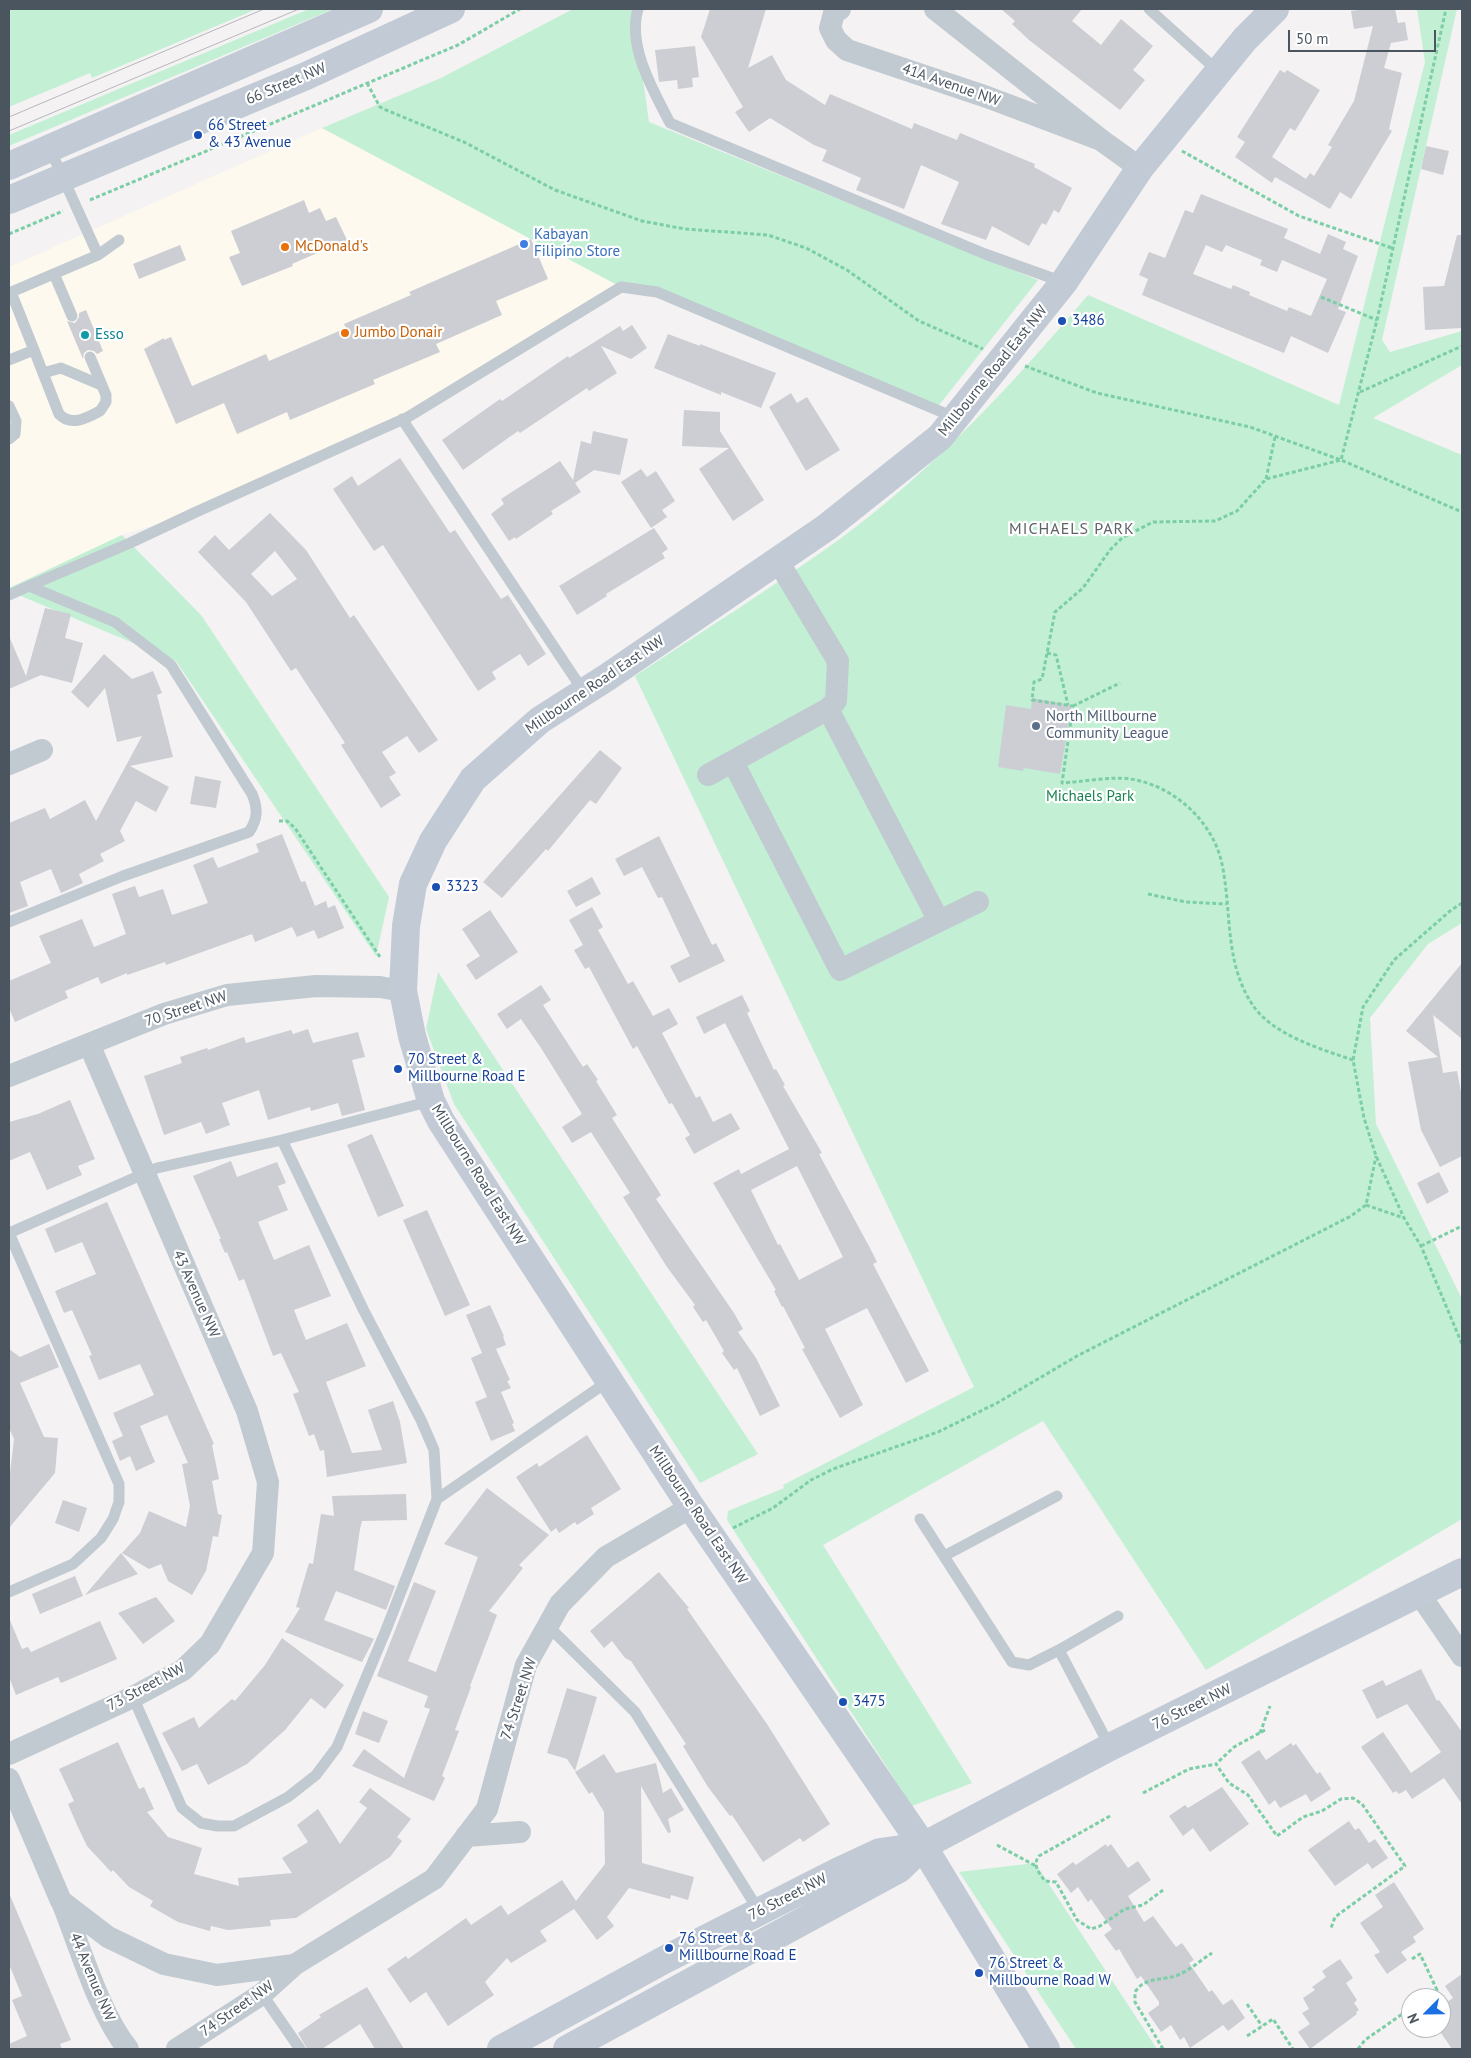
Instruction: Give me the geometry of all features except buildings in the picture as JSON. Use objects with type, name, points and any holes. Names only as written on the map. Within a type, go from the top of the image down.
[{"type":"street","points":[[9,166],[370,9]]},
{"type":"street","name":"66 Street NW","points":[[9,200],[306,76],[451,9]]},
{"type":"street","name":"41A Avenue NW","points":[[840,9],[834,14],[830,28],[836,40],[847,50],[987,97],[1101,140]]},
{"type":"street","name":"41A Avenue NW","points":[[935,9],[1101,140],[1140,168]]},
{"type":"street","name":"Millbourne Road East NW","points":[[1046,2049],[923,1846],[692,1507],[441,1121],[431,1100],[412,1036],[403,991],[406,926],[413,884],[433,841],[474,779],[540,720],[827,527],[940,437],[1006,358],[1064,282],[1140,168],[1245,39],[1275,9]]},
{"type":"street","points":[[708,775],[828,709],[836,701],[838,660],[778,561]]},
{"type":"street","points":[[828,709],[940,921]]},
{"type":"street","points":[[9,764],[42,750]]},
{"type":"street","points":[[733,762],[840,970],[978,902]]},
{"type":"street","name":"70 Street NW","points":[[9,1076],[164,1014],[227,995],[316,986],[380,987],[403,991]]},
{"type":"street","name":"43 Avenue NW","points":[[89,1044],[247,1411],[268,1482],[263,1553]]},
{"type":"street","name":"74 Street NW","points":[[177,2049],[262,1994],[294,1965],[434,1879],[487,1809],[526,1665],[560,1604],[606,1558],[692,1507]]},
{"type":"street","name":"73 Street NW","points":[[9,1754],[133,1697],[183,1670],[210,1644],[263,1553]]},
{"type":"street","name":"76 Street NW","points":[[567,2049],[899,1869],[923,1846],[1110,1747],[1420,1595],[1462,1572]]},
{"type":"street","points":[[1420,1595],[1462,1656]]},
{"type":"street","name":"44 Avenue NW","points":[[9,1778],[98,1994],[118,2037],[128,2049]]},
{"type":"street","points":[[466,1836],[520,1832]]},
{"type":"street","name":"76 Street NW","points":[[501,2049],[664,1960],[880,1852],[923,1846]]},
{"type":"street","name":"44 Avenue NW","points":[[61,1901],[108,1937],[164,1964]]},
{"type":"street","name":"74 Street NW","points":[[164,1964],[217,1975],[294,1965]]},
{"type":"lane","points":[[638,9],[635,22],[644,72],[670,122],[985,254],[1064,282]]},
{"type":"lane","points":[[1149,9],[1219,72]]},
{"type":"lane","points":[[50,149],[98,255]]},
{"type":"lane","points":[[90,357],[106,395],[106,402],[100,411],[71,421],[64,420],[59,414],[10,293],[55,276],[98,255],[119,240]]},
{"type":"lane","points":[[55,276],[72,316]]},
{"type":"lane","points":[[9,595],[130,543],[402,419],[621,287],[657,292],[957,418]]},
{"type":"lane","points":[[9,360],[34,350]]},
{"type":"lane","points":[[43,373],[61,368],[101,385]]},
{"type":"lane","points":[[9,406],[16,434],[9,439]]},
{"type":"lane","points":[[402,419],[584,692]]},
{"type":"lane","points":[[9,922],[123,876],[249,832],[255,823],[256,814],[256,803],[252,794],[171,665],[116,622],[29,586]]},
{"type":"lane","points":[[9,1592],[74,1564],[94,1544],[113,1519],[119,1502],[119,1484],[9,1233],[143,1172],[282,1140],[431,1100]]},
{"type":"lane","points":[[133,1697],[182,1808],[201,1823],[217,1826],[234,1826],[288,1797],[316,1775],[337,1747],[386,1630],[437,1499],[434,1450],[421,1420],[363,1309],[282,1140]]},
{"type":"lane","points":[[437,1499],[610,1380]]},
{"type":"lane","points":[[946,1556],[1058,1496]]},
{"type":"lane","points":[[920,1519],[946,1556],[1012,1662],[1029,1664],[1059,1650],[1118,1616]]},
{"type":"lane","points":[[548,1626],[635,1712],[759,1912]]},
{"type":"lane","points":[[1059,1650],[1110,1747]]},
{"type":"lane","points":[[262,1994],[300,2049]]},
{"type":"path","points":[[102,195],[474,38],[520,9]]},
{"type":"path","points":[[1341,460],[1360,393],[1377,320],[1446,9]]},
{"type":"path","points":[[367,83],[380,106],[386,110],[464,142],[555,190],[642,221],[685,229],[768,235],[806,248],[847,270],[919,321],[1059,381],[1097,393],[1250,427],[1341,460],[1462,512]]},
{"type":"path","points":[[1162,141],[1299,216],[1392,248]]},
{"type":"path","points":[[9,234],[53,216]]},
{"type":"path","points":[[1321,297],[1377,320]]},
{"type":"path","points":[[1360,393],[1462,346]]},
{"type":"path","points":[[1120,683],[1070,706],[1032,700],[1034,682],[1042,679],[1055,612],[1083,588],[1110,550],[1122,538],[1153,522],[1215,521],[1237,511],[1266,479],[1275,437]]},
{"type":"path","points":[[1266,479],[1341,460]]},
{"type":"path","points":[[1047,653],[1056,655],[1070,706],[1062,783],[1130,778],[1172,793],[1189,806],[1206,825],[1222,863],[1237,975],[1252,1005],[1281,1032],[1315,1048],[1353,1060]]},
{"type":"path","points":[[279,821],[287,821],[295,828],[380,957]]},
{"type":"path","points":[[1148,894],[1186,902],[1226,904]]},
{"type":"path","points":[[1462,903],[1450,911],[1394,960],[1363,1007],[1353,1060],[1364,1118],[1376,1156],[1404,1218],[1421,1246],[1462,1344]]},
{"type":"path","points":[[713,1538],[773,1508],[811,1480],[938,1432],[996,1403],[1077,1356],[1332,1226],[1366,1205],[1376,1156]]},
{"type":"path","points":[[1366,1205],[1404,1218]]},
{"type":"path","points":[[1421,1246],[1462,1226]]},
{"type":"path","points":[[1260,1733],[1270,1706]]},
{"type":"path","points":[[1143,1792],[1189,1769],[1216,1764],[1234,1747],[1265,1730]]},
{"type":"path","points":[[1216,1764],[1228,1783],[1248,1795],[1277,1836],[1303,1817],[1322,1811],[1341,1800],[1353,1798],[1362,1804],[1405,1866],[1336,1917],[1331,1928]]},
{"type":"path","points":[[1036,1866],[1036,1860],[1043,1852],[1110,1816]]},
{"type":"path","points":[[997,1845],[1036,1866],[1045,1881],[1056,1882],[1077,1920],[1091,1929],[1100,1926],[1125,1909],[1143,1905],[1163,1890]]},
{"type":"path","points":[[1163,2049],[1135,2002],[1135,1992],[1141,1985],[1149,1981],[1180,1975],[1212,1953]]},
{"type":"path","points":[[1412,1960],[1420,1954],[1436,1988]]},
{"type":"path","points":[[1247,2004],[1262,2026]]},
{"type":"path","points":[[1358,2049],[1365,2040],[1401,2015]]},
{"type":"path","points":[[1247,2036],[1273,2019],[1291,2049]]},
{"type":"shaded area","points":[[322,128],[621,287],[408,417],[196,512],[122,535],[9,588],[9,267]]},
{"type":"green space","points":[[9,9],[257,9],[92,78],[90,73],[9,107]]},
{"type":"green space","points":[[309,9],[333,9],[9,146],[9,135]]},
{"type":"green space","points":[[573,9],[633,9],[649,122],[1038,280],[936,409],[657,292],[621,287],[322,128],[441,78]]},
{"type":"green space","name":"Michaels Park","points":[[1417,9],[1457,9],[1382,340],[1390,352],[1462,331],[1462,365],[1373,418],[1462,455],[1462,923],[1428,944],[1370,1018],[1376,1124],[1462,1299],[1462,1519],[1206,1670],[1043,1421],[823,1545],[972,1783],[912,1806],[727,1520],[728,1511],[784,1488],[783,1485],[974,1387],[635,676],[840,539],[908,484],[1002,393],[1088,295],[1339,405],[1425,62]]},
{"type":"green space","points":[[122,535],[201,615],[389,897],[376,956],[176,661],[9,591],[9,588]]},
{"type":"green space","points":[[438,972],[758,1454],[700,1483],[454,1104],[426,1029]]},
{"type":"green space","points":[[1035,1863],[1157,2049],[1076,2049],[959,1872]]},
{"type":"tram line","points":[[9,117],[264,9]]},
{"type":"tram line","points":[[9,131],[299,9]]},
{"type":"place","name":"66 Street & 43 Avenue","points":[[198,135]]},
{"type":"place","name":"Kabayan Filipino Store","points":[[524,244]]},
{"type":"place","name":"McDonald's","points":[[285,247]]},
{"type":"place","name":"3486","points":[[1062,321]]},
{"type":"place","name":"Jumbo Donair","points":[[345,333]]},
{"type":"place","name":"Esso","points":[[85,335]]},
{"type":"place","name":"North Millbourne Community League","points":[[1036,726]]},
{"type":"place","name":"3323","points":[[436,887]]},
{"type":"place","name":"70 Street & Millbourne Road E","points":[[398,1069]]},
{"type":"place","name":"3475","points":[[843,1702]]},
{"type":"place","name":"76 Street & Millbourne Road E","points":[[669,1948]]},
{"type":"place","name":"76 Street & Millbourne Road W","points":[[979,1973]]},
{"type":"district","name":"MICHAELS PARK","points":[[1072,529]]}]
